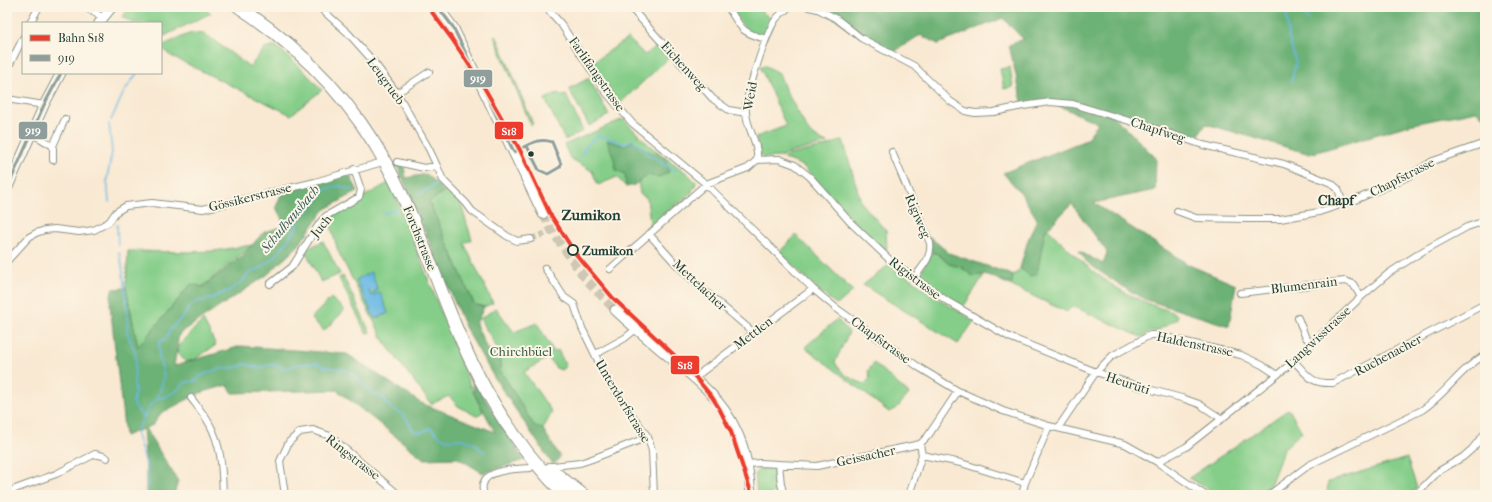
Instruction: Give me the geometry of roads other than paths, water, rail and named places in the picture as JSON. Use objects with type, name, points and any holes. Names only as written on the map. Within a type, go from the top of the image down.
[{"type":"highway","name":"Forchstrasse","points":[[239,7],[282,39],[317,70],[345,102],[370,137],[389,168],[404,200],[454,323],[475,370],[501,415],[532,460],[565,495]]},
{"type":"highway","name":"Forchstrasse","points":[[251,7],[292,40],[323,71],[351,103],[376,139],[395,170],[408,198],[478,365],[532,460],[571,495]]},
{"type":"highway","points":[[532,460],[558,495]]},
{"type":"highway","points":[[532,460],[583,495]]},
{"type":"street","points":[[30,22],[38,7]]},
{"type":"street","points":[[85,7],[101,20],[112,7]]},
{"type":"street","name":"Leugrueb","points":[[319,7],[348,32],[368,55],[397,94],[429,149],[436,166]]},
{"type":"street","points":[[438,7],[453,27],[543,214]]},
{"type":"street","name":"Farlifangstrasse","points":[[546,7],[561,24],[606,91],[632,123],[706,184]]},
{"type":"street","name":"Eichenweg","points":[[630,7],[714,99],[728,110],[746,113]]},
{"type":"street","points":[[728,7],[743,31],[766,39]]},
{"type":"street","name":"Weid","points":[[758,160],[758,152],[746,113],[748,93],[766,39],[775,20],[789,7]]},
{"type":"street","name":"Chapfweg","points":[[809,7],[818,9],[836,19],[861,38],[914,66],[950,101],[965,111],[975,113],[994,112],[1050,102],[1073,104],[1203,145],[1284,164],[1330,182],[1338,189],[1343,204]]},
{"type":"street","points":[[7,70],[22,40]]},
{"type":"street","points":[[397,94],[429,72]]},
{"type":"street","points":[[7,189],[44,105],[60,74]]},
{"type":"street","points":[[7,99],[44,105]]},
{"type":"street","points":[[52,160],[52,146],[65,119]]},
{"type":"street","points":[[31,133],[52,146]]},
{"type":"street","name":"Chapfstrasse","points":[[1177,211],[1196,218],[1280,219],[1319,212],[1343,204],[1409,176],[1433,160],[1485,143]]},
{"type":"street","name":"Rigiweg","points":[[892,152],[930,243],[930,255],[914,278]]},
{"type":"street","points":[[610,269],[706,184],[748,168],[758,160]]},
{"type":"street","name":"Rigistrasse","points":[[758,160],[779,160],[795,165],[810,177],[850,222],[891,261],[947,301],[1009,337],[1096,372]]},
{"type":"street","points":[[397,162],[424,168],[436,166],[443,180],[462,198],[472,211],[507,236],[517,240],[530,239]]},
{"type":"street","name":"Gössikerstrasse","points":[[7,261],[31,235],[45,230],[79,232],[94,230],[108,222],[116,212],[126,206],[152,204],[203,209],[315,182],[354,169],[379,163]]},
{"type":"street","name":"Juch","points":[[270,284],[292,266],[319,224],[326,216],[359,197],[361,190],[354,169]]},
{"type":"street","name":"Chapfstrasse","points":[[706,184],[813,289],[836,308],[894,351],[958,392],[1003,411],[1049,426],[1125,444],[1157,462],[1205,495]]},
{"type":"street","name":"Langwisstrasse","points":[[1157,462],[1186,447],[1277,375],[1294,361],[1360,297],[1389,273],[1467,227],[1485,221]]},
{"type":"street","name":"Mettelacher","points":[[649,234],[675,263],[696,283],[754,333]]},
{"type":"street","name":"Unterdorfstrasse","points":[[545,268],[564,297],[574,304],[582,328],[608,380],[648,437],[652,451],[654,495]]},
{"type":"street","name":"Blumenrain","points":[[1240,293],[1344,281],[1353,284],[1360,297]]},
{"type":"street","name":"Mettlen","points":[[695,379],[703,371],[813,289]]},
{"type":"street","name":"Ruchenacher","points":[[1294,361],[1311,380],[1321,384],[1333,383],[1485,304]]},
{"type":"street","points":[[615,310],[712,394],[728,415],[740,438],[747,464],[751,495]]},
{"type":"street","points":[[1298,318],[1305,336],[1311,344]]},
{"type":"street","name":"Unterdorfstrasse","points":[[596,354],[625,338],[636,329]]},
{"type":"street","name":"Haldenstrasse","points":[[1096,372],[1112,356],[1154,334],[1241,355],[1262,365],[1277,375]]},
{"type":"street","points":[[1269,495],[1309,465],[1422,410],[1432,403],[1469,365],[1485,355]]},
{"type":"street","name":"Heurüti","points":[[1058,428],[1096,372],[1199,404],[1222,419]]},
{"type":"street","points":[[908,495],[922,455],[920,444],[928,436],[958,392]]},
{"type":"street","points":[[191,398],[209,422],[219,446],[222,463],[223,495]]},
{"type":"street","points":[[1022,495],[1025,483],[1049,426]]},
{"type":"street","name":"Ringstrasse","points":[[284,495],[280,461],[289,442],[300,432],[314,430],[330,436],[399,495]]},
{"type":"street","points":[[1415,495],[1438,472],[1472,450],[1485,433]]},
{"type":"street","points":[[553,466],[592,459],[648,437]]},
{"type":"street","name":"Geissacher","points":[[747,464],[817,466],[920,444]]},
{"type":"street","points":[[7,492],[56,474],[94,454],[107,458]]},
{"type":"street","points":[[922,455],[961,463],[1025,483]]},
{"type":"street","points":[[484,495],[482,485],[493,473],[532,460]]},
{"type":"street","points":[[780,464],[781,484],[784,495]]},
{"type":"water","points":[[371,272],[377,290],[374,293],[370,289],[369,292],[372,296],[380,292],[388,313],[375,319],[356,280]]},
{"type":"waterway","points":[[1286,7],[1289,38],[1296,63],[1291,82]]},
{"type":"waterway","points":[[1298,7],[1308,20]]},
{"type":"waterway","points":[[111,120],[124,92],[136,74]]},
{"type":"waterway","points":[[109,124],[112,152],[107,179],[109,202]]},
{"type":"waterway","name":"Schulhausbach","points":[[581,155],[587,145],[598,136],[624,144],[632,140],[649,155],[676,171]]},
{"type":"waterway","name":"Schulhausbach","points":[[419,195],[437,184]]},
{"type":"waterway","name":"Schulhausbach","points":[[158,398],[164,377],[159,357],[160,341],[166,339],[170,330],[186,313],[189,307],[196,302],[210,299],[232,289],[242,282],[248,274],[259,269],[275,257],[296,229],[299,219],[315,203],[325,189],[339,186],[353,190]]},
{"type":"waterway","name":"Schulhausbach","points":[[384,212],[386,213],[396,209]]},
{"type":"waterway","points":[[117,225],[118,246]]},
{"type":"waterway","points":[[119,253],[122,265],[128,316],[127,332],[136,355],[134,381],[135,392],[133,401],[135,407],[144,418]]},
{"type":"waterway","points":[[147,495],[147,467],[136,432],[151,404],[158,398],[162,398],[175,392],[184,383],[197,380],[202,375],[218,369],[238,367],[245,364],[259,368],[268,365],[277,365],[284,369],[298,364],[315,363],[326,367],[344,369],[353,374],[372,393],[384,398],[387,404],[397,412],[403,414],[414,431],[422,432],[430,428],[445,439],[463,439],[470,441],[485,453]]},
{"type":"tunnel","points":[[543,214],[552,231],[584,277],[615,310]]},
{"type":"tunnel","points":[[531,239],[552,231]]},
{"type":"rail line","name":"S18","points":[[428,7],[452,39],[485,89],[520,150],[549,212],[575,253],[613,298],[687,367],[712,397],[731,432],[752,495]]},
{"type":"place","name":"Zumikon","points":[[573,250]]},
{"type":"district","name":"Chapf","points":[[1336,200]]},
{"type":"district","name":"Zumikon","points":[[591,215]]},
{"type":"park label","name":"Chirchbüel","points":[[521,351]]}]
